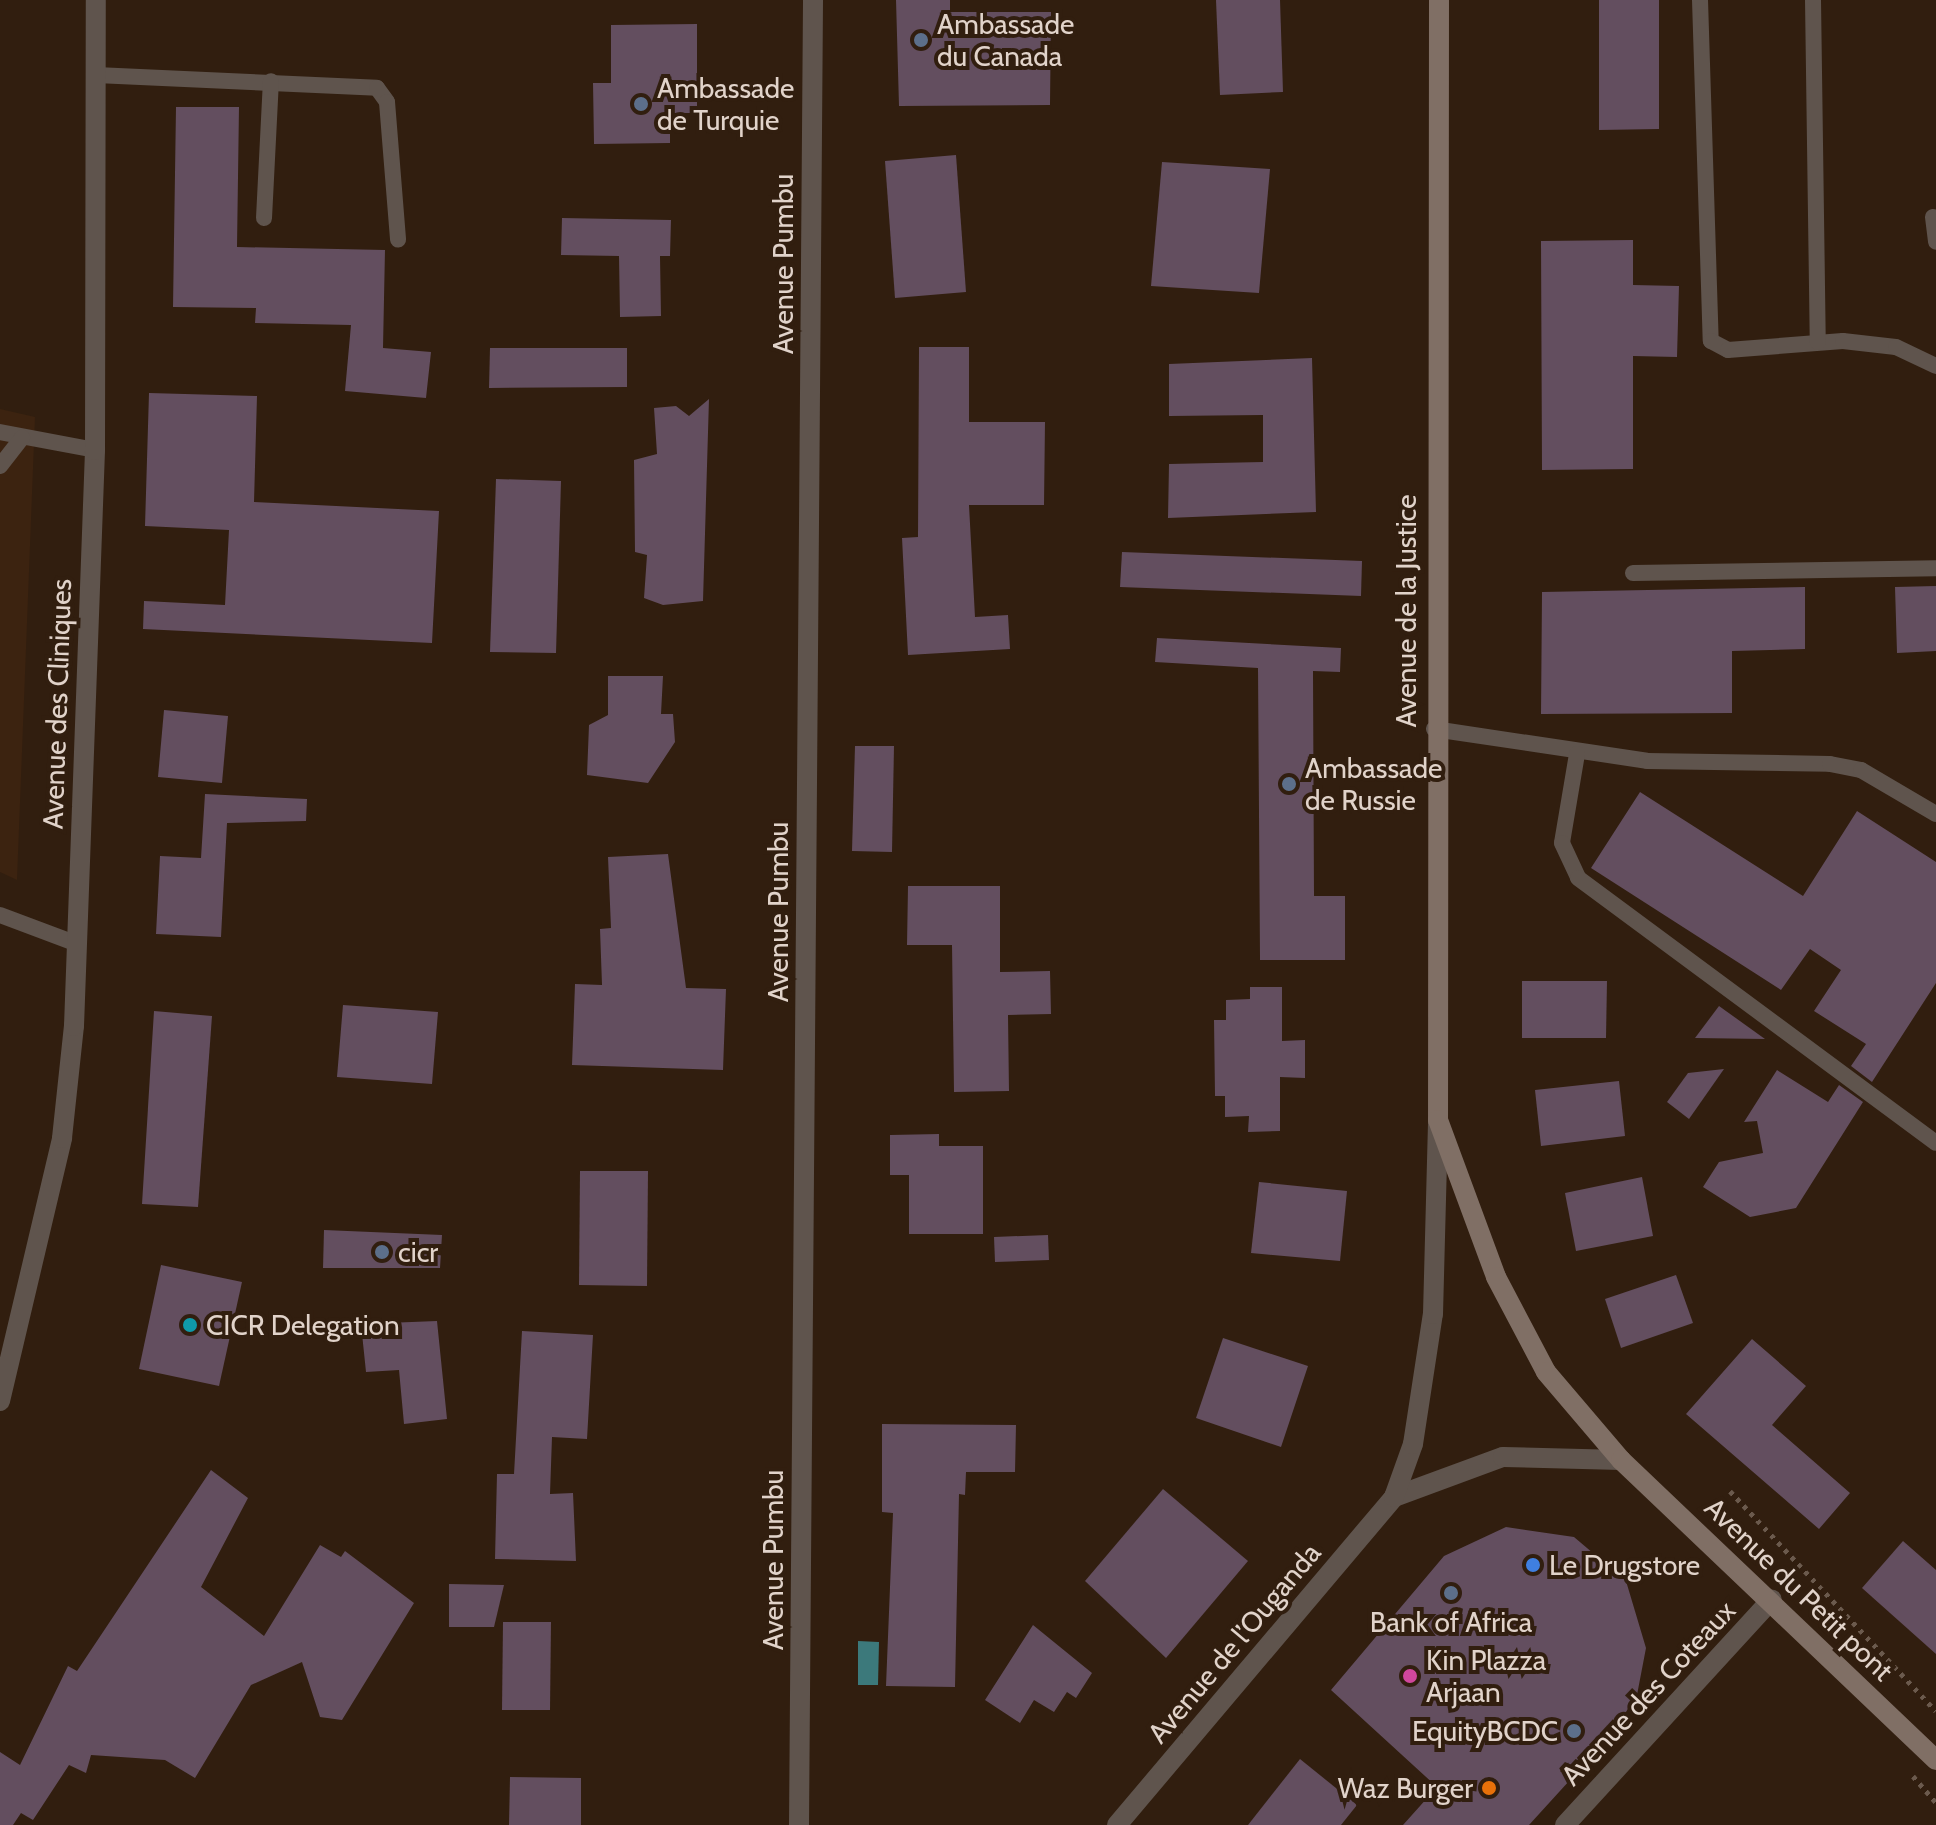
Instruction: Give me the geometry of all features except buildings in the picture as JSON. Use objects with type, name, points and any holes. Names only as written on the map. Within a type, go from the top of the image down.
[{"type":"main road","name":"Avenue de la Justice","points":[[1439,0],[1434,729],[1438,1120],[1520,1327],[1546,1372],[1621,1460]]},
{"type":"main road","name":"Avenue du Petit pont","points":[[1621,1460],[1772,1599],[1936,1760]]},
{"type":"street","name":"Avenue des Cliniques","points":[[0,1401],[62,1138],[77,944],[95,450],[96,0]]},
{"type":"street","name":"Avenue Pumbu","points":[[799,1825],[813,0]]},
{"type":"street","name":"Avenue de l’Ouganda","points":[[1117,1825],[1394,1497],[1413,1444],[1433,1314],[1438,1120]]},
{"type":"street","name":"Avenue de l’Ouganda","points":[[1394,1497],[1503,1457],[1621,1460]]},
{"type":"street","name":"Avenue des Coteaux","points":[[1565,1825],[1772,1599]]},
{"type":"lane","points":[[1700,0],[1711,341],[1728,350],[1818,342],[1896,347],[1936,366]]},
{"type":"lane","points":[[1813,0],[1818,342]]},
{"type":"lane","points":[[96,75],[377,88],[387,102],[398,240]]},
{"type":"lane","points":[[264,218],[271,81]]},
{"type":"lane","points":[[1933,217],[1936,242]]},
{"type":"lane","points":[[0,432],[95,450]]},
{"type":"lane","points":[[0,466],[22,438]]},
{"type":"lane","points":[[1633,573],[1936,568]]},
{"type":"lane","points":[[1434,729],[1577,754],[1728,766],[1830,764],[1861,770],[1936,814]]},
{"type":"lane","points":[[1577,754],[1562,843],[1578,878],[1936,1143]]},
{"type":"lane","points":[[0,915],[77,944]]},
{"type":"path","points":[[1730,1491],[1936,1711]]},
{"type":"shaded area","points":[[0,409],[35,417],[17,880],[0,872]]},
{"type":"water","points":[[858,1641],[879,1642],[878,1685],[858,1685]]},
{"type":"place","name":"Ambassade du Canada","points":[[921,40]]},
{"type":"place","name":"Ambassade de Turquie","points":[[641,104]]},
{"type":"place","name":"Ambassade de Russie","points":[[1289,784]]},
{"type":"place","name":"cicr","points":[[382,1252]]},
{"type":"place","name":"CICR Delegation","points":[[190,1325]]},
{"type":"place","name":"Le Drugstore","points":[[1533,1565]]},
{"type":"place","name":"Bank of Africa","points":[[1451,1593]]},
{"type":"place","name":"Kin Plazza Arjaan","points":[[1410,1676]]},
{"type":"place","name":"EquityBCDC","points":[[1574,1731]]},
{"type":"place","name":"Waz Burger","points":[[1489,1788]]}]
